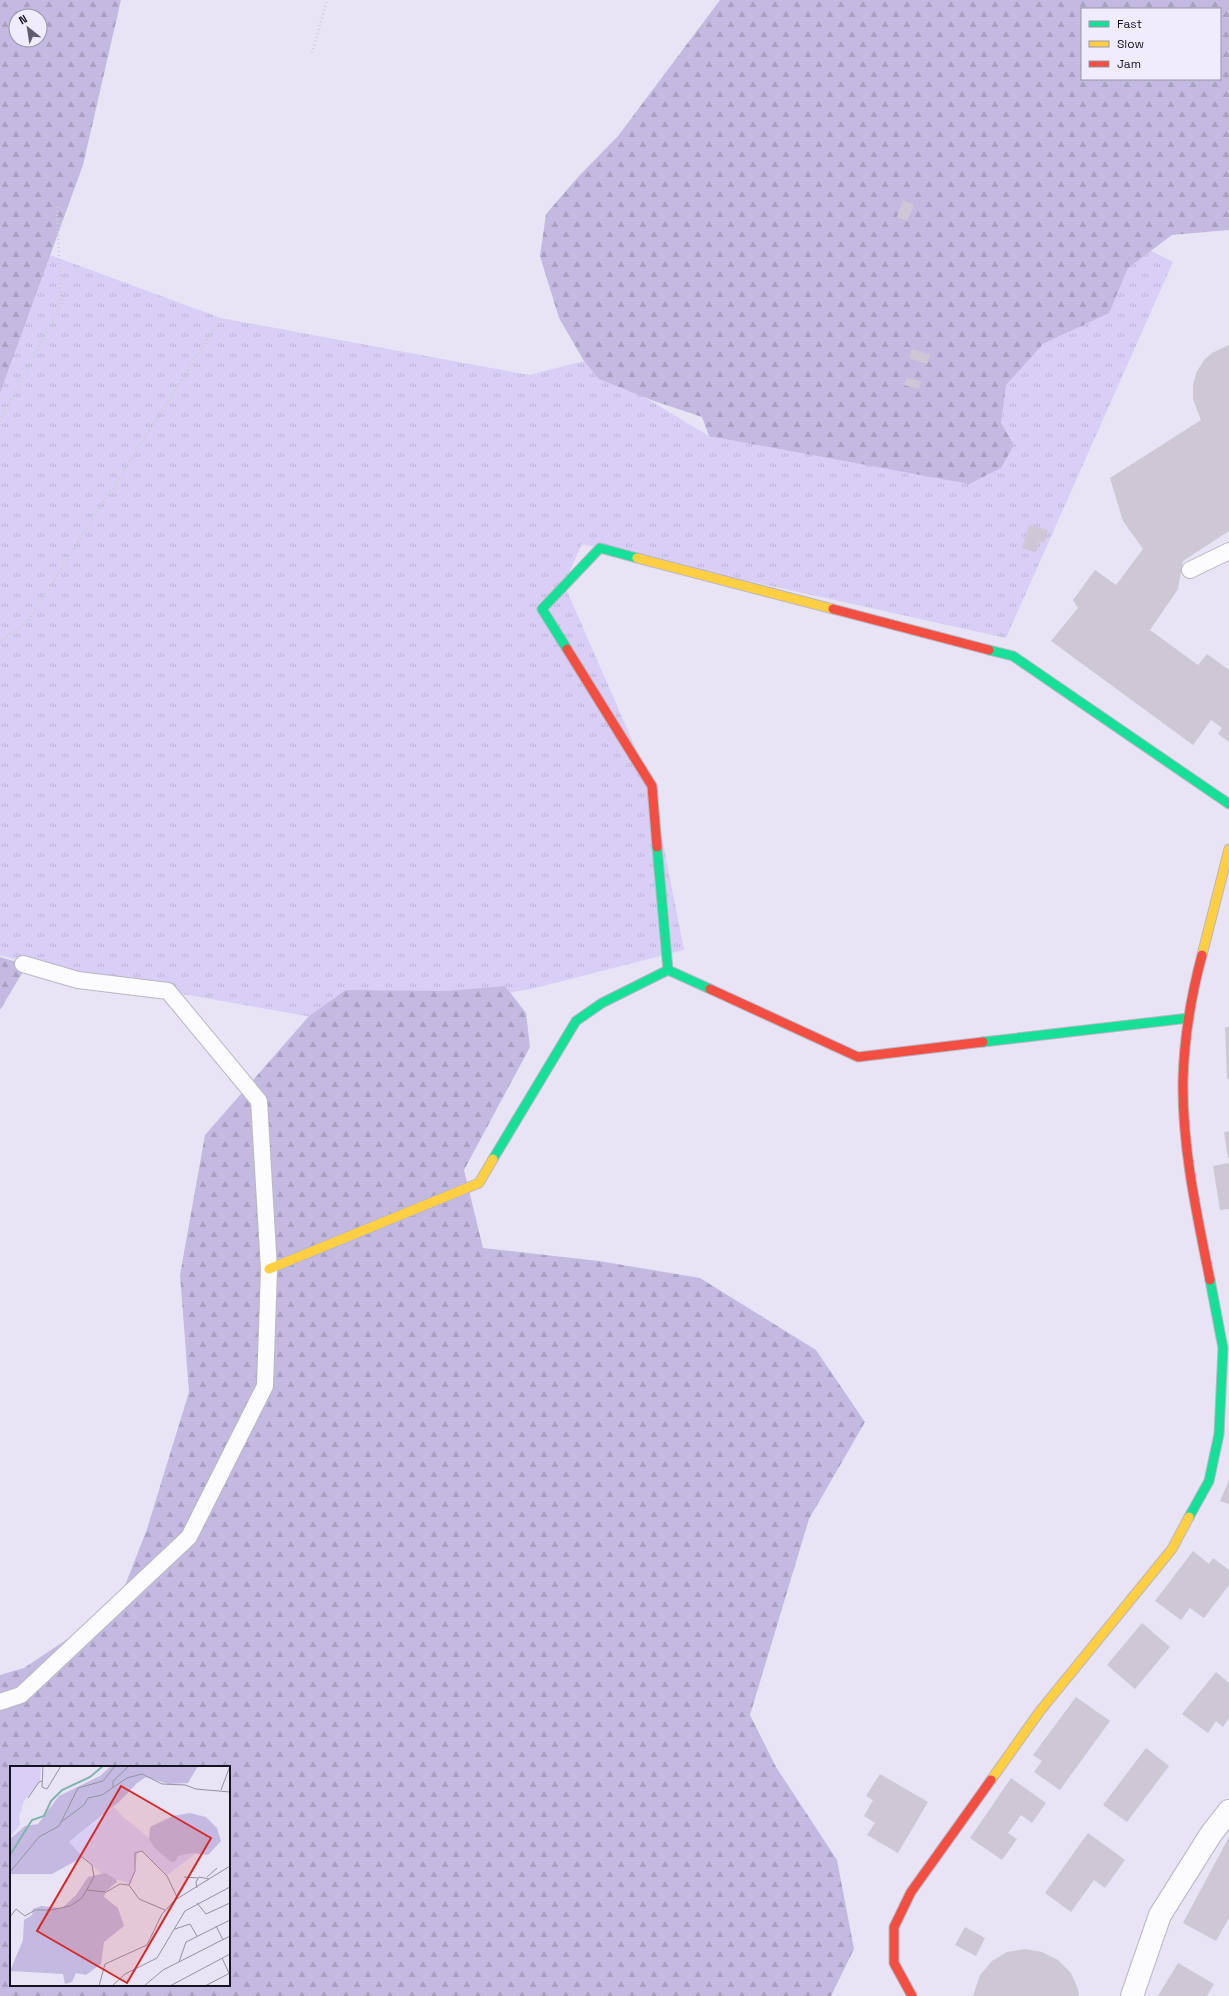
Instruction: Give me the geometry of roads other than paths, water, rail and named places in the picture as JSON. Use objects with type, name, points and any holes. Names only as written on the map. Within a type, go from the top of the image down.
[{"type":"street","points":[[668,970],[652,786],[542,609],[600,548],[1013,656],[1229,804]]},
{"type":"street","points":[[912,1996],[894,1963],[894,1927],[911,1892],[1040,1711],[1172,1549],[1209,1481],[1219,1434],[1223,1348],[1195,1203],[1186,1136],[1183,1082],[1186,1035],[1198,970],[1229,849]]},
{"type":"street","points":[[668,970],[858,1057],[1189,1018]]},
{"type":"street","points":[[269,1269],[479,1183],[576,1021],[602,1003],[668,970]]},
{"type":"street","points":[[1132,1996],[1160,1915],[1211,1834],[1229,1811]]},
{"type":"lane","points":[[1190,570],[1229,551]]},
{"type":"lane","points":[[0,1702],[21,1695],[189,1537],[265,1386],[269,1269],[259,1101],[168,991],[78,980],[23,964]]}]
